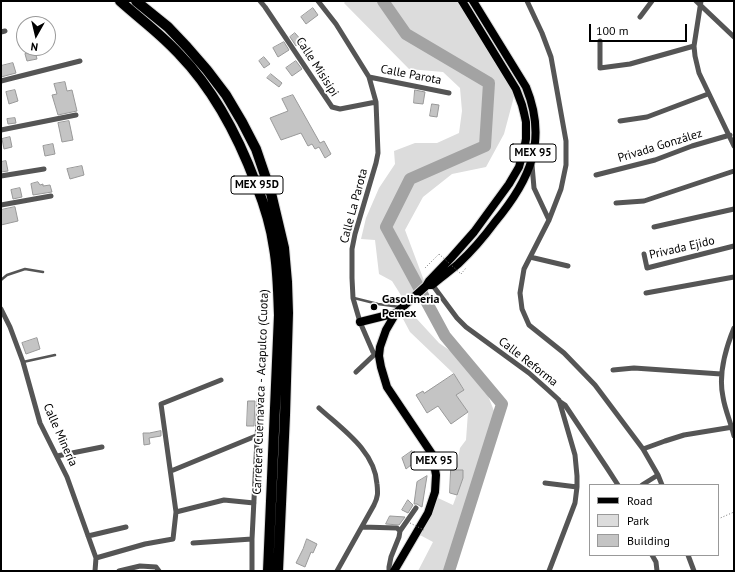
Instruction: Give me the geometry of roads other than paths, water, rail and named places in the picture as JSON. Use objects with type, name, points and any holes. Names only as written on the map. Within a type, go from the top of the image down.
[{"type":"highway","name":"Carretera Cuernavaca - Acapulco (Cuota)","points":[[120,1],[180,54],[197,74],[215,100],[231,126],[244,153],[261,196],[269,224],[275,255],[279,314],[268,571]]},
{"type":"highway","name":"Carretera Cuernavaca - Acapulco (Cuota)","points":[[136,1],[168,27],[187,47],[226,95],[256,149],[271,192],[284,248],[288,313],[278,571]]},
{"type":"main road","name":"MEX 95","points":[[394,571],[428,513],[435,492],[436,475],[432,454],[387,387],[377,355],[386,330],[396,313],[427,285],[474,232],[509,184],[520,162],[526,139],[526,122],[516,89],[462,1]]},
{"type":"main road","name":"MEX 95","points":[[427,285],[458,264],[487,233],[519,189],[532,161],[536,134],[534,114],[526,87],[473,1]]},
{"type":"main road","points":[[360,322],[396,313]]},
{"type":"street","name":"Calle Misisipi","points":[[260,1],[332,107],[340,109],[376,102]]},
{"type":"street","name":"Calle La Parota","points":[[318,1],[336,24],[369,77],[376,102],[378,153],[352,249],[353,298],[360,322],[373,352],[377,355]]},
{"type":"street","points":[[527,1],[551,57],[566,141],[566,165],[561,189],[549,220],[524,269],[520,293],[522,309],[529,325],[564,353],[595,386],[643,449],[662,484]]},
{"type":"street","points":[[640,17],[652,1]]},
{"type":"street","points":[[699,2],[734,37]]},
{"type":"street","points":[[699,2],[694,56],[708,94],[734,146]]},
{"type":"street","points":[[600,41],[600,68],[630,64],[694,46]]},
{"type":"street","points":[[1,81],[80,61]]},
{"type":"street","name":"Calle Parota","points":[[369,77],[450,93]]},
{"type":"street","points":[[620,121],[647,117],[708,94]]},
{"type":"street","points":[[1,130],[76,115]]},
{"type":"street","name":"Privada González","points":[[596,175],[655,160],[692,146],[730,136]]},
{"type":"street","points":[[532,161],[534,188],[549,220]]},
{"type":"street","points":[[1,176],[44,170]]},
{"type":"street","points":[[616,203],[644,200],[734,171]]},
{"type":"street","points":[[1,205],[51,196]]},
{"type":"street","points":[[654,227],[734,210]]},
{"type":"street","name":"Privada Ejido","points":[[644,254],[646,268],[734,246]]},
{"type":"street","points":[[530,257],[568,266]]},
{"type":"street","points":[[646,293],[734,277]]},
{"type":"street","name":"Calle Reforma","points":[[427,285],[466,327],[529,373],[558,400],[575,455],[577,487],[575,503],[549,571]]},
{"type":"street","name":"Calle Minería","points":[[1,309],[10,327],[23,362],[40,422],[67,477],[96,558],[95,571]]},
{"type":"street","points":[[734,328],[721,374],[723,398],[733,427],[734,436]]},
{"type":"street","points":[[356,372],[377,355]]},
{"type":"street","points":[[613,370],[634,368],[721,374]]},
{"type":"street","points":[[96,558],[145,544],[173,539],[176,512],[161,404],[221,380]]},
{"type":"street","points":[[252,571],[256,436],[259,400]]},
{"type":"street","points":[[558,400],[565,405],[617,484]]},
{"type":"street","points":[[319,408],[364,450],[377,476],[378,497],[337,571]]},
{"type":"street","points":[[643,449],[684,435],[733,427]]},
{"type":"street","points":[[171,471],[256,436]]},
{"type":"street","points":[[57,456],[102,447]]},
{"type":"street","points":[[644,484],[658,475]]},
{"type":"street","points":[[545,483],[577,487]]},
{"type":"street","points":[[176,512],[224,500],[254,503]]},
{"type":"street","points":[[389,571],[391,557],[400,531],[416,508]]},
{"type":"street","points":[[88,536],[126,527]]},
{"type":"street","points":[[362,527],[397,528],[400,531]]},
{"type":"street","points":[[193,543],[252,539]]},
{"type":"street","points":[[653,556],[656,562],[657,571]]},
{"type":"street","points":[[688,556],[694,571]]},
{"type":"street","points":[[119,571],[140,566],[156,567],[159,571]]},
{"type":"lane","points":[[1,280],[7,275],[25,269],[44,272]]},
{"type":"lane","points":[[353,298],[378,304],[404,306]]},
{"type":"lane","points":[[23,362],[55,355]]},
{"type":"waterway","points":[[383,1],[406,34],[489,83],[485,146],[410,179],[386,227],[445,336],[502,404],[449,571]]},
{"type":"place","name":"Gasolineria Pemex","points":[[374,307]]}]
